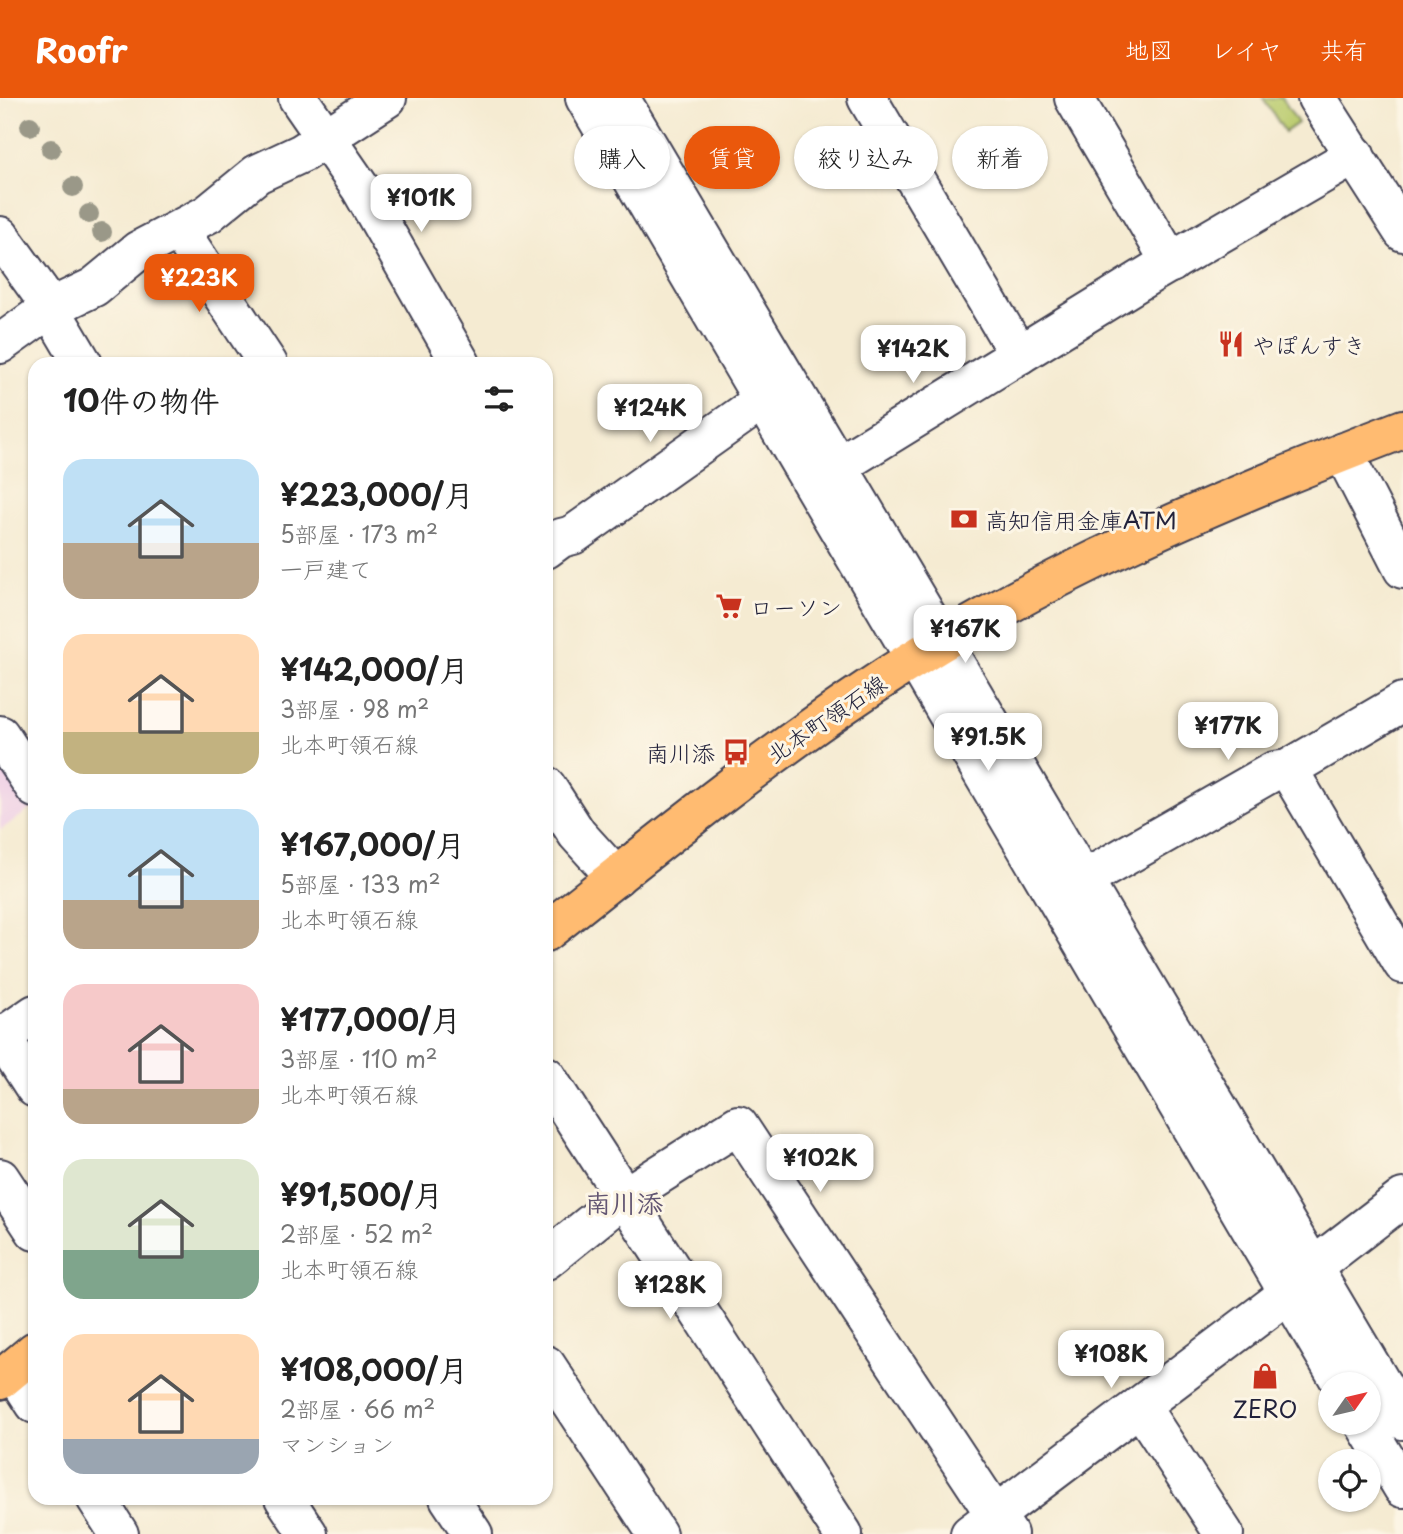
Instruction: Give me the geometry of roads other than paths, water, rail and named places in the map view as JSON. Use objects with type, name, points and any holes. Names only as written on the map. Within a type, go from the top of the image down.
[{"type":"main road","name":"北本町領石線","points":[[553,926],[751,769],[868,688],[999,609],[1210,508],[1403,429]]},
{"type":"street","points":[[298,98],[327,137],[457,357]]},
{"type":"street","points":[[0,344],[50,309],[85,293],[139,250],[208,214],[257,174],[302,153],[387,98]]},
{"type":"street","points":[[585,98],[763,400],[929,652],[1085,879],[1300,1281],[1337,1372]]},
{"type":"street","points":[[620,98],[838,466],[929,652],[1300,1281],[1403,1420]]},
{"type":"street","points":[[867,98],[1019,355]]},
{"type":"street","points":[[1074,98],[1171,262]]},
{"type":"street","points":[[1317,98],[1403,232]]},
{"type":"street","points":[[838,466],[1171,262],[1355,155]]},
{"type":"street","points":[[179,230],[263,357]]},
{"type":"street","points":[[0,236],[79,357]]},
{"type":"street","points":[[553,533],[573,535],[763,400]]},
{"type":"street","points":[[1343,452],[1403,569]]},
{"type":"street","points":[[1085,879],[1274,771],[1288,769],[1403,702]]},
{"type":"street","points":[[0,735],[28,777]]},
{"type":"street","points":[[1288,769],[1403,964]]},
{"type":"street","points":[[553,797],[577,834],[616,877]]},
{"type":"street","points":[[28,1018],[1,1035],[28,1077]]},
{"type":"street","points":[[553,1087],[844,1534]]},
{"type":"street","points":[[553,1255],[624,1197],[738,1125],[991,1528],[1403,1198]]},
{"type":"street","points":[[0,1178],[28,1220]]},
{"type":"street","points":[[16,1367],[28,1391]]},
{"type":"street","points":[[553,1376],[657,1534]]},
{"type":"street","points":[[1140,1406],[1224,1534]]},
{"type":"street","points":[[1371,1435],[1403,1488]]},
{"type":"street","points":[[100,1505],[119,1534]]},
{"type":"street","points":[[288,1505],[307,1534]]},
{"type":"street","points":[[454,1505],[473,1534]]},
{"type":"place","name":"やぽんすき","points":[[1231,344]]},
{"type":"place","name":"高知信用金庫ATM","points":[[964,519]]},
{"type":"place","name":"ローソン","points":[[729,606]]},
{"type":"place","name":"南川添","points":[[736,752]]},
{"type":"place","name":"ZERO","points":[[1265,1376]]},
{"type":"district","name":"南川添","points":[[624,1202]]}]
